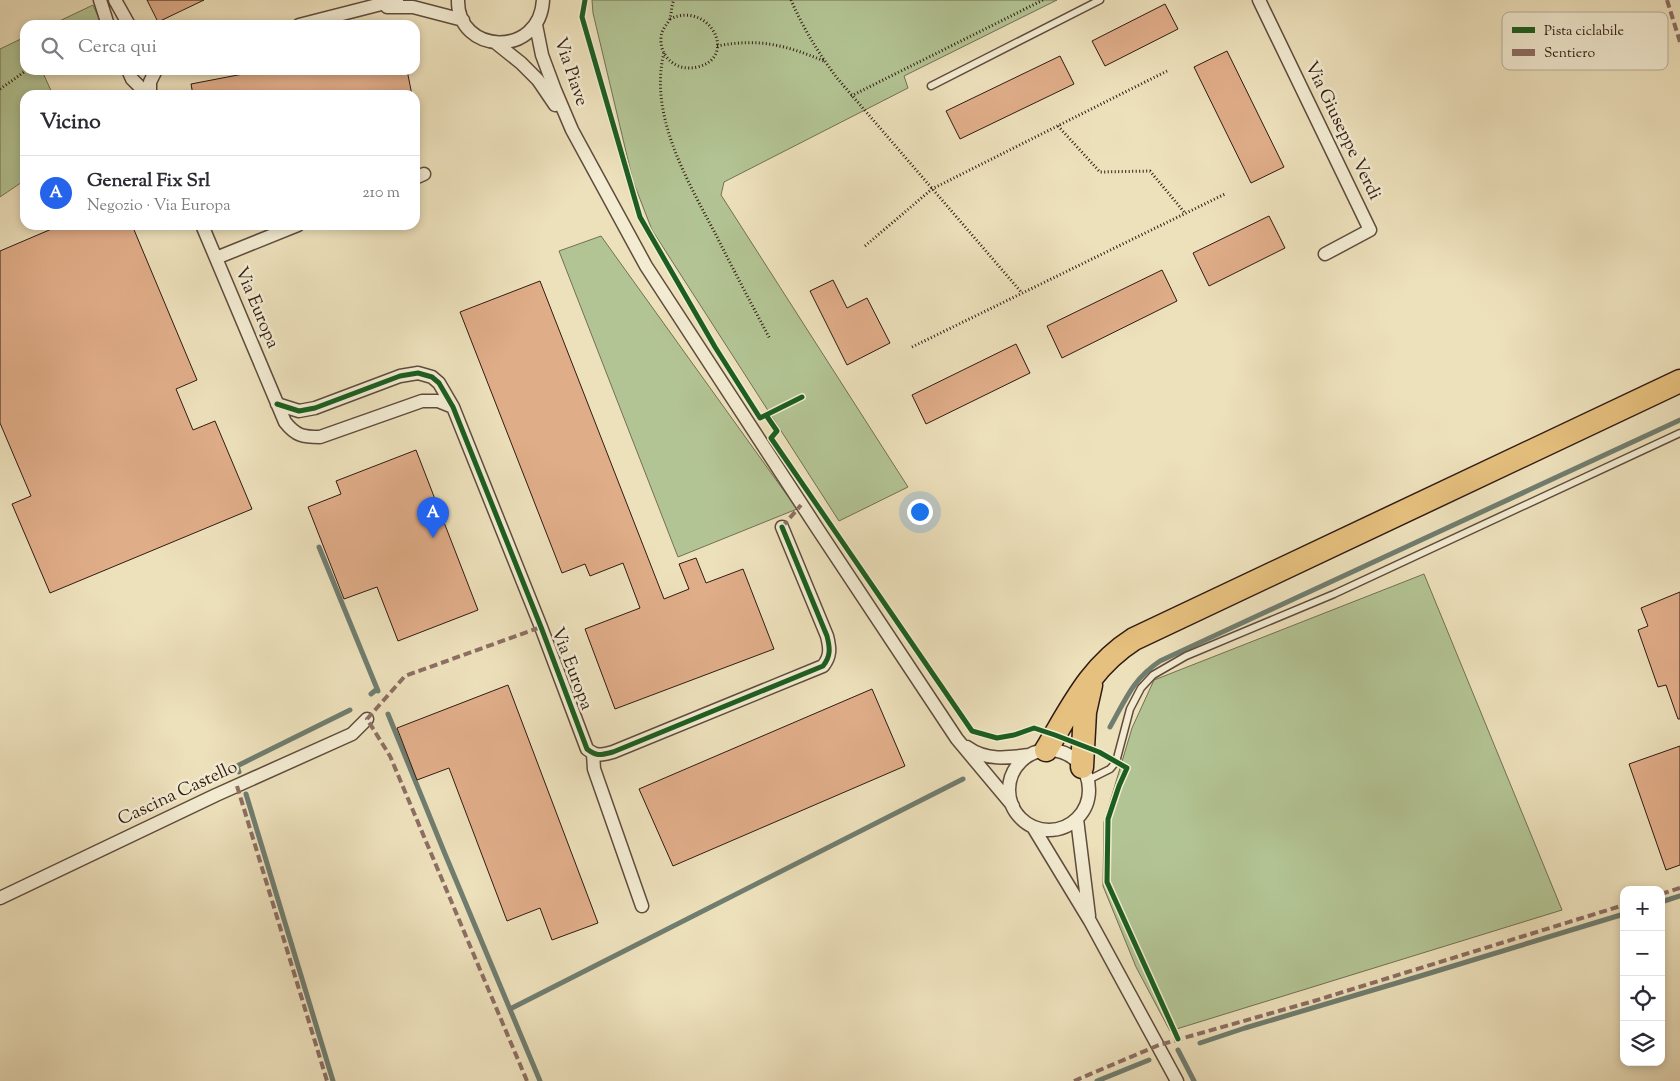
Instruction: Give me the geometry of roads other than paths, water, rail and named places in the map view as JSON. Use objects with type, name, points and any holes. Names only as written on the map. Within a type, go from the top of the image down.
[{"type":"highway","points":[[1040,752],[1094,674],[1118,650],[1134,640],[1680,381]]},
{"type":"highway","points":[[1085,774],[1085,712],[1094,674]]},
{"type":"street","points":[[100,0],[106,20]]},
{"type":"street","points":[[115,0],[126,20]]},
{"type":"street","points":[[318,20],[397,0]]},
{"type":"street","points":[[458,0],[462,20]]},
{"type":"street","name":"Via Piave","points":[[496,43],[512,42],[531,31],[543,10],[544,0]]},
{"type":"street","name":"Via Giuseppe Verdi","points":[[1259,0],[1370,230],[1324,254]]},
{"type":"street","points":[[381,3],[414,7],[462,20]]},
{"type":"street","name":"Via Piave","points":[[462,20],[478,37],[496,43],[521,63],[538,80],[572,130]]},
{"type":"street","name":"Via Piave","points":[[536,24],[542,55],[572,130],[646,266],[818,531],[957,739],[1024,822],[1033,827],[1090,921],[1177,1081]]},
{"type":"street","points":[[130,75],[144,90]]},
{"type":"street","points":[[149,90],[150,82],[154,75]]},
{"type":"street","name":"Via Europa","points":[[204,230],[277,404],[285,422],[293,431],[305,437],[320,437],[422,401],[438,401],[453,407]]},
{"type":"street","points":[[216,258],[286,230]]},
{"type":"street","name":"Via Europa","points":[[277,404],[299,412],[315,408],[400,376],[418,373],[432,377],[439,383],[453,407],[541,627],[586,749],[593,754],[594,769],[642,906]]},
{"type":"street","points":[[593,754],[602,755],[613,752],[823,666],[828,658],[830,647],[827,636],[782,528]]},
{"type":"street","name":"Cascina Castello","points":[[0,898],[216,795],[352,734],[367,719]]},
{"type":"street","name":"Via Piave","points":[[957,739],[973,751],[986,756],[1000,758],[1056,751],[1066,754],[1075,760],[1085,774]]},
{"type":"street","points":[[1012,806],[1010,782],[1015,770],[1023,760],[1040,752]]},
{"type":"street","points":[[1033,827],[1044,830],[1056,829],[1067,826],[1077,819],[1088,801],[1089,791],[1085,774]]},
{"type":"street","points":[[1077,819],[1090,921]]},
{"type":"lane","points":[[931,86],[1100,0]]},
{"type":"lane","points":[[1085,774],[1110,769],[1116,762],[1130,709],[1141,688],[1152,675],[1186,656],[1334,594],[1680,432]]},
{"type":"waterway","points":[[1110,727],[1136,683],[1150,668],[1160,661],[1680,420]]},
{"type":"waterway","points":[[319,547],[378,691]]},
{"type":"waterway","points":[[371,694],[377,689]]},
{"type":"waterway","points":[[239,772],[237,766],[350,710]]},
{"type":"waterway","points":[[388,714],[540,1081]]},
{"type":"waterway","points":[[510,1009],[963,779]]},
{"type":"waterway","points":[[246,794],[333,1081]]},
{"type":"waterway","points":[[1665,901],[1680,896]]},
{"type":"waterway","points":[[1200,1043],[1620,915]]},
{"type":"waterway","points":[[1178,1050],[1194,1081]]},
{"type":"waterway","points":[[1097,1081],[1149,1060]]},
{"type":"place","name":"General Fix Srl","points":[[433,538]]}]
